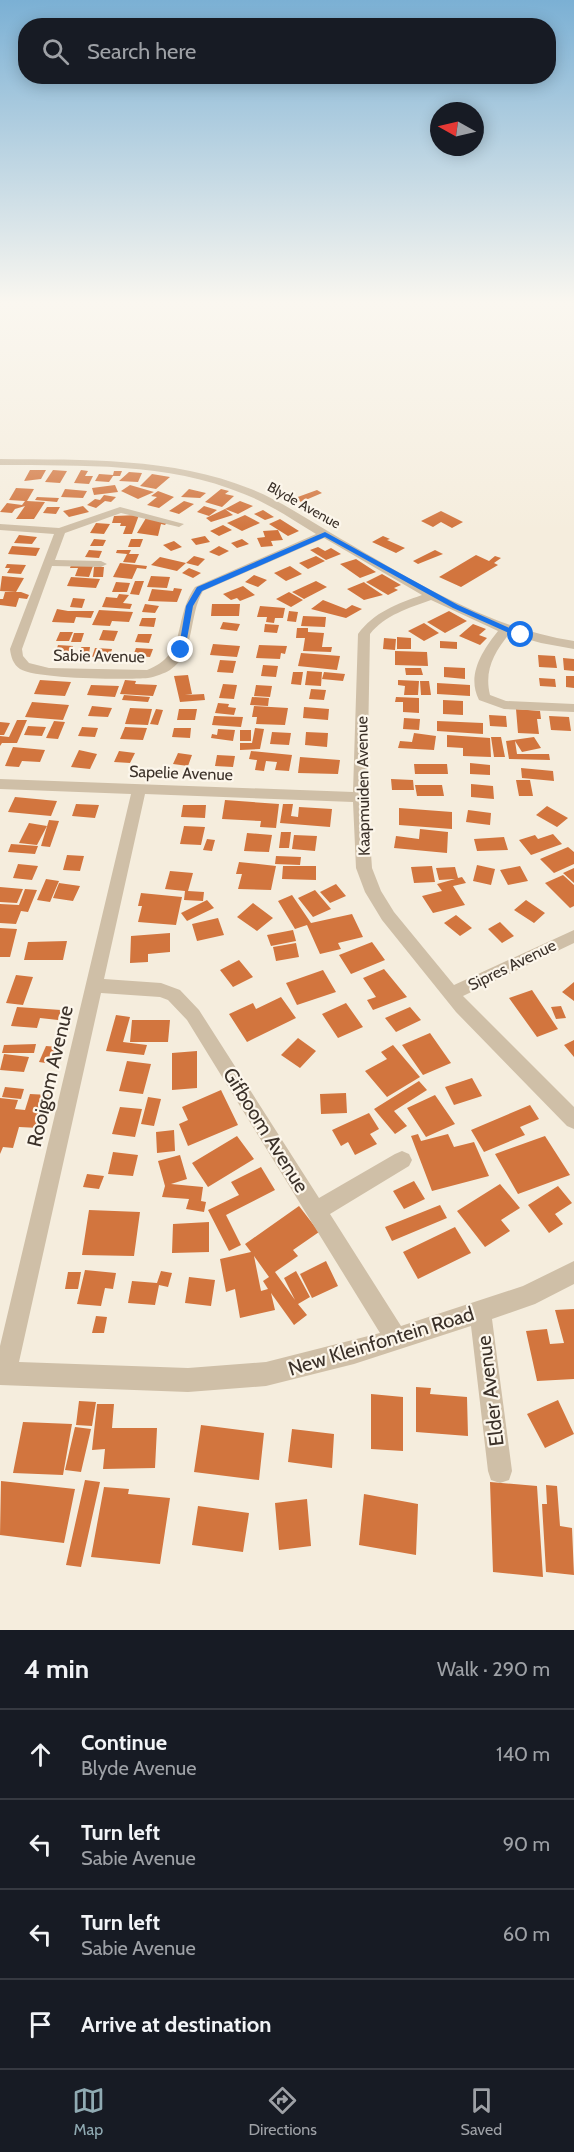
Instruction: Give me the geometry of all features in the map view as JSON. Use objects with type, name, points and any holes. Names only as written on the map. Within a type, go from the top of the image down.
[{"type":"street","name":"Blyde Avenue","points":[[0,462],[139,465],[184,473],[246,491],[434,595],[506,629],[540,640],[574,645]]},
{"type":"street","points":[[0,527],[60,531],[120,510],[179,524]]},
{"type":"street","name":"Sabie Avenue","points":[[60,531],[16,649],[16,658],[20,664],[41,671],[149,674],[163,670],[177,659],[189,606],[200,589],[325,534]]},
{"type":"street","points":[[49,563],[101,564]]},
{"type":"street","name":"Kaapmuiden Avenue","points":[[434,595],[384,615],[369,626],[364,634],[360,797],[364,868],[373,892],[388,916],[451,994],[574,1120]]},
{"type":"street","points":[[506,629],[484,659],[481,688],[484,697],[492,703],[504,705],[574,708]]},
{"type":"street","name":"Sapelie Avenue","points":[[0,784],[360,797]]},
{"type":"street","name":"Rooigom Avenue","points":[[2,1374],[139,789]]},
{"type":"street","name":"Sipres Avenue","points":[[451,994],[574,936]]},
{"type":"street","name":"Gifboom Avenue","points":[[94,985],[161,990],[174,994],[183,1003],[193,1015],[396,1338]]},
{"type":"street","points":[[316,1211],[402,1160]]},
{"type":"street","name":"New Kleinfontein Road","points":[[2,1374],[129,1376],[188,1380],[227,1378],[309,1366],[527,1296],[574,1272]]},
{"type":"street","name":"Elder Avenue","points":[[480,1311],[500,1471]]},
{"type":"building","points":[[30,470],[46,470],[41,479],[24,481]]},
{"type":"building","points":[[53,470],[67,471],[60,483],[45,482]]},
{"type":"building","points":[[81,470],[88,471],[85,476],[93,476],[89,484],[74,483]]},
{"type":"building","points":[[114,471],[122,471],[120,476],[113,476],[109,482],[95,481],[99,474],[113,475]]},
{"type":"building","points":[[129,472],[142,473],[138,482],[119,481]]},
{"type":"building","points":[[152,474],[170,477],[156,489],[140,486]]},
{"type":"building","points":[[115,485],[118,492],[94,495],[92,488]]},
{"type":"building","points":[[130,485],[154,492],[138,499],[121,491]]},
{"type":"building","points":[[16,488],[34,489],[27,501],[45,502],[34,519],[16,519],[25,506],[15,509],[12,513],[0,512],[7,503],[22,505],[25,501],[9,500]]},
{"type":"building","points":[[65,489],[87,491],[83,498],[61,497]]},
{"type":"building","points":[[189,489],[206,493],[200,498],[181,497]]},
{"type":"building","points":[[221,489],[229,491],[225,494],[234,496],[222,507],[205,502]]},
{"type":"building","points":[[317,490],[322,493],[301,502],[295,498]]},
{"type":"building","points":[[158,491],[174,497],[159,508],[147,505],[157,497],[151,496]]},
{"type":"building","points":[[104,495],[116,497],[111,502],[105,501],[96,508],[87,505],[95,499],[100,500]]},
{"type":"building","points":[[37,497],[59,498],[57,502],[35,500]]},
{"type":"building","points":[[184,501],[194,504],[179,514],[169,511]]},
{"type":"building","points":[[240,501],[253,506],[238,514],[225,509]]},
{"type":"building","points":[[83,506],[89,512],[69,517],[63,511]]},
{"type":"building","points":[[204,506],[217,510],[209,516],[197,512]]},
{"type":"building","points":[[47,507],[60,507],[56,514],[43,513]]},
{"type":"building","points":[[225,509],[233,515],[211,522],[206,518]]},
{"type":"building","points":[[263,510],[274,517],[265,520],[254,514]]},
{"type":"building","points":[[441,511],[463,522],[452,528],[441,522],[433,527],[421,521]]},
{"type":"building","points":[[139,515],[132,534],[123,534],[126,526],[120,526],[121,523],[112,523],[114,516]]},
{"type":"building","points":[[245,515],[260,523],[242,531],[227,523]]},
{"type":"building","points":[[146,518],[168,521],[165,525],[161,524],[158,536],[137,533]]},
{"type":"building","points":[[280,519],[299,531],[288,536],[269,524]]},
{"type":"building","points":[[96,523],[110,524],[104,534],[90,533]]},
{"type":"building","points":[[223,525],[232,530],[219,536],[210,531]]},
{"type":"building","points":[[278,530],[283,540],[271,541],[273,546],[261,547],[257,538],[265,537],[263,531]]},
{"type":"building","points":[[19,535],[37,537],[32,544],[14,543]]},
{"type":"building","points":[[205,536],[210,542],[196,545],[191,539]]},
{"type":"building","points":[[383,536],[405,548],[396,553],[372,542]]},
{"type":"building","points":[[94,539],[106,540],[103,546],[90,546]]},
{"type":"building","points":[[131,539],[143,539],[140,547],[128,547]]},
{"type":"building","points":[[242,539],[249,544],[237,548],[231,543]]},
{"type":"building","points":[[174,541],[182,547],[171,551],[163,545]]},
{"type":"building","points":[[12,546],[40,548],[36,556],[8,554]]},
{"type":"building","points":[[219,546],[229,551],[219,556],[209,552]]},
{"type":"building","points":[[318,547],[325,551],[331,548],[341,554],[326,560],[310,550]]},
{"type":"building","points":[[89,550],[102,551],[99,558],[85,557]]},
{"type":"building","points":[[117,550],[131,550],[129,554],[139,554],[135,563],[123,562],[127,554],[116,553]]},
{"type":"building","points":[[435,550],[443,554],[418,564],[413,561]]},
{"type":"building","points":[[476,555],[489,561],[495,556],[501,558],[494,563],[498,565],[461,587],[439,577]]},
{"type":"building","points":[[194,556],[205,559],[198,566],[186,563]]},
{"type":"building","points":[[316,556],[325,561],[308,569],[299,563]]},
{"type":"building","points":[[160,557],[186,563],[177,571],[151,565]]},
{"type":"building","points":[[356,559],[376,572],[360,578],[340,564]]},
{"type":"building","points":[[120,563],[147,566],[146,569],[137,568],[132,579],[113,577]]},
{"type":"building","points":[[7,564],[26,565],[21,574],[7,573],[10,568],[5,568]]},
{"type":"building","points":[[71,565],[93,566],[89,577],[75,576],[78,568],[70,568]]},
{"type":"building","points":[[290,566],[302,574],[286,581],[274,573]]},
{"type":"building","points":[[94,567],[104,567],[103,577],[93,577]]},
{"type":"building","points":[[189,568],[201,573],[193,578],[182,573]]},
{"type":"building","points":[[382,574],[401,585],[394,588],[398,590],[388,595],[366,582]]},
{"type":"building","points":[[254,575],[267,580],[258,587],[245,582]]},
{"type":"building","points":[[2,576],[24,578],[16,592],[0,591]]},
{"type":"building","points":[[151,576],[170,577],[167,588],[147,587]]},
{"type":"building","points":[[71,577],[100,579],[96,588],[67,586]]},
{"type":"building","points":[[135,581],[144,581],[139,595],[130,594]]},
{"type":"building","points":[[316,581],[327,587],[304,599],[292,592]]},
{"type":"building","points":[[116,582],[130,583],[127,592],[112,592]]},
{"type":"building","points":[[364,582],[383,595],[364,600],[347,589]]},
{"type":"building","points":[[243,586],[255,595],[240,601],[237,598],[231,600],[223,594]]},
{"type":"building","points":[[174,588],[182,589],[177,602],[148,601],[152,589],[173,591]]},
{"type":"building","points":[[5,592],[21,592],[29,595],[27,599],[19,598],[16,607],[0,605],[0,599],[3,599]]},
{"type":"building","points":[[289,592],[303,600],[291,607],[276,599]]},
{"type":"building","points":[[119,594],[129,595],[123,603],[132,604],[130,609],[102,607],[106,597],[117,598]]},
{"type":"building","points":[[73,598],[85,599],[82,608],[70,607]]},
{"type":"building","points":[[323,600],[346,609],[352,605],[362,609],[346,618],[311,609]]},
{"type":"building","points":[[145,604],[159,606],[155,613],[142,612]]},
{"type":"building","points":[[212,604],[240,604],[239,616],[211,616]]},
{"type":"building","points":[[260,606],[285,608],[283,618],[275,618],[274,623],[266,622],[267,617],[257,617]]},
{"type":"building","points":[[57,609],[94,611],[91,618],[76,617],[74,623],[52,622]]},
{"type":"building","points":[[99,610],[133,612],[129,622],[112,621],[110,626],[92,625]]},
{"type":"building","points":[[289,611],[298,612],[296,622],[287,621]]},
{"type":"building","points":[[449,611],[467,621],[445,633],[427,622]]},
{"type":"building","points":[[303,616],[326,617],[325,627],[301,626]]},
{"type":"building","points":[[142,618],[156,618],[154,627],[139,626]]},
{"type":"building","points":[[223,622],[240,624],[237,631],[220,629]]},
{"type":"building","points":[[424,623],[439,633],[424,641],[408,631]]},
{"type":"building","points":[[265,624],[279,625],[277,633],[264,632]]},
{"type":"building","points":[[473,624],[486,629],[479,635],[487,638],[480,645],[459,636]]},
{"type":"building","points":[[297,628],[308,628],[308,632],[324,633],[322,647],[332,647],[331,652],[303,651],[305,638],[296,638]]},
{"type":"building","points":[[103,630],[118,631],[114,641],[99,640]]},
{"type":"building","points":[[60,632],[73,632],[69,641],[56,641]]},
{"type":"building","points":[[74,633],[84,633],[81,642],[71,642]]},
{"type":"building","points":[[138,634],[152,634],[149,643],[135,642]]},
{"type":"building","points":[[397,637],[411,638],[411,649],[397,649]]},
{"type":"building","points":[[384,638],[396,639],[395,650],[383,649]]},
{"type":"building","points":[[440,641],[457,642],[457,649],[440,648]]},
{"type":"building","points":[[213,644],[240,646],[237,657],[210,655]]},
{"type":"building","points":[[58,645],[73,646],[71,654],[55,654]]},
{"type":"building","points":[[259,645],[287,646],[285,654],[281,653],[280,659],[256,658]]},
{"type":"building","points":[[81,647],[90,647],[88,661],[79,661]]},
{"type":"building","points":[[95,648],[112,649],[110,657],[92,657]]},
{"type":"building","points":[[136,648],[153,649],[150,657],[133,656]]},
{"type":"building","points":[[395,651],[427,652],[428,666],[395,665]]},
{"type":"building","points":[[301,653],[340,656],[337,670],[298,666]]},
{"type":"building","points":[[538,655],[555,656],[557,668],[539,667]]},
{"type":"building","points":[[563,658],[574,659],[574,671],[564,670]]},
{"type":"building","points":[[220,660],[236,661],[233,673],[217,672]]},
{"type":"building","points":[[263,665],[278,666],[276,677],[261,676]]},
{"type":"building","points":[[444,667],[465,668],[465,679],[444,677]]},
{"type":"building","points":[[405,668],[421,668],[423,675],[406,675]]},
{"type":"building","points":[[307,671],[322,672],[321,686],[305,685]]},
{"type":"building","points":[[293,672],[303,672],[301,685],[291,684]]},
{"type":"building","points":[[324,672],[345,674],[343,681],[322,679]]},
{"type":"building","points":[[188,675],[192,694],[185,695],[204,694],[205,700],[180,702],[174,676]]},
{"type":"building","points":[[566,676],[574,676],[574,688],[566,687]]},
{"type":"building","points":[[539,678],[555,679],[556,687],[540,686]]},
{"type":"building","points":[[40,680],[71,682],[65,696],[34,694]]},
{"type":"building","points":[[125,680],[136,681],[135,684],[157,685],[153,696],[120,694]]},
{"type":"building","points":[[398,680],[419,681],[418,695],[404,695],[405,686],[398,685]]},
{"type":"building","points":[[420,681],[429,681],[431,695],[421,695]]},
{"type":"building","points":[[437,683],[470,685],[470,696],[437,694]]},
{"type":"building","points":[[223,684],[237,685],[234,699],[219,698]]},
{"type":"building","points":[[91,685],[119,686],[115,697],[87,695]]},
{"type":"building","points":[[256,685],[272,686],[270,697],[254,696]]},
{"type":"building","points":[[311,689],[326,690],[324,700],[309,699]]},
{"type":"building","points":[[124,695],[150,697],[148,702],[122,700]]},
{"type":"building","points":[[252,697],[269,698],[268,706],[250,705]]},
{"type":"building","points":[[396,697],[419,698],[419,713],[403,712],[403,702],[395,702]]},
{"type":"building","points":[[443,700],[463,701],[463,715],[443,714]]},
{"type":"building","points":[[32,702],[69,705],[63,720],[25,717]]},
{"type":"building","points":[[218,703],[229,704],[228,707],[236,708],[234,715],[215,713]]},
{"type":"building","points":[[92,706],[112,708],[108,717],[88,716]]},
{"type":"building","points":[[254,706],[288,708],[285,725],[256,724],[257,717],[252,717]]},
{"type":"building","points":[[304,707],[329,709],[328,720],[303,718]]},
{"type":"building","points":[[130,708],[152,709],[148,725],[125,724]]},
{"type":"building","points":[[156,709],[163,710],[158,725],[150,724]]},
{"type":"building","points":[[179,709],[197,709],[195,720],[177,720]]},
{"type":"building","points":[[516,709],[540,711],[541,719],[537,719],[539,734],[518,733]]},
{"type":"building","points":[[489,715],[506,716],[507,727],[490,726]]},
{"type":"building","points":[[214,716],[243,717],[241,727],[212,725]]},
{"type":"building","points":[[549,716],[569,717],[571,731],[551,730]]},
{"type":"building","points":[[404,718],[420,719],[419,730],[403,729]]},
{"type":"building","points":[[17,720],[27,720],[17,743],[2,743],[0,746],[0,736],[9,737]]},
{"type":"building","points":[[54,721],[65,722],[58,739],[46,738]]},
{"type":"building","points":[[437,721],[483,723],[483,734],[437,731]]},
{"type":"building","points":[[0,722],[10,723],[4,735],[0,735]]},
{"type":"building","points":[[28,726],[46,727],[42,736],[24,735]]},
{"type":"building","points":[[82,727],[98,728],[95,737],[78,736]]},
{"type":"building","points":[[125,727],[147,728],[143,740],[120,739]]},
{"type":"building","points":[[174,728],[191,728],[190,738],[172,737]]},
{"type":"building","points":[[255,728],[264,729],[260,749],[240,750],[240,743],[252,743]]},
{"type":"building","points":[[218,729],[235,730],[233,741],[211,738],[212,734],[217,735]]},
{"type":"building","points":[[240,730],[251,730],[251,741],[240,741]]},
{"type":"building","points":[[272,732],[291,733],[289,745],[270,744]]},
{"type":"building","points":[[306,732],[328,733],[327,747],[305,745]]},
{"type":"building","points":[[414,733],[436,736],[434,750],[398,748],[400,741],[412,742]]},
{"type":"building","points":[[447,735],[490,738],[491,757],[463,756],[463,748],[447,747]]},
{"type":"building","points":[[491,737],[501,737],[505,757],[494,757]]},
{"type":"building","points":[[534,737],[541,748],[522,752],[515,741],[517,754],[549,754],[550,760],[509,759],[506,741]]},
{"type":"building","points":[[13,747],[45,750],[40,762],[22,761],[19,767],[5,766]]},
{"type":"building","points":[[79,750],[97,754],[90,769],[71,767]]},
{"type":"building","points":[[119,751],[135,753],[130,763],[114,762]]},
{"type":"building","points":[[251,751],[292,755],[289,771],[275,770],[277,762],[266,761],[264,771],[255,770],[257,760],[249,759]]},
{"type":"building","points":[[178,753],[192,755],[188,766],[173,764]]},
{"type":"building","points":[[217,755],[235,756],[233,767],[215,766]]},
{"type":"building","points":[[300,757],[340,760],[338,774],[298,773]]},
{"type":"building","points":[[470,763],[490,765],[490,775],[470,774]]},
{"type":"building","points":[[414,764],[447,764],[448,774],[415,774]]},
{"type":"building","points":[[521,768],[553,771],[554,781],[522,778]]},
{"type":"building","points":[[391,779],[413,780],[414,790],[392,790]]},
{"type":"building","points":[[516,780],[530,780],[533,796],[519,796]]},
{"type":"building","points":[[471,784],[493,786],[494,799],[471,797]]},
{"type":"building","points":[[415,785],[442,785],[444,796],[417,796]]},
{"type":"building","points":[[15,797],[57,801],[51,816],[8,812]]},
{"type":"building","points":[[225,800],[279,804],[276,828],[260,827],[261,821],[222,819]]},
{"type":"building","points":[[76,804],[99,805],[95,818],[72,816]]},
{"type":"building","points":[[283,804],[293,804],[291,816],[298,817],[299,807],[332,809],[330,827],[280,823]]},
{"type":"building","points":[[183,805],[206,805],[205,818],[181,817]]},
{"type":"building","points":[[547,806],[568,818],[557,827],[536,815]]},
{"type":"building","points":[[399,808],[452,812],[452,829],[399,825]]},
{"type":"building","points":[[468,810],[491,813],[490,825],[466,822]]},
{"type":"building","points":[[49,820],[59,821],[50,847],[41,846]]},
{"type":"building","points":[[29,823],[47,826],[37,845],[19,843]]},
{"type":"building","points":[[184,826],[205,827],[201,845],[180,844]]},
{"type":"building","points":[[420,829],[448,832],[447,853],[394,848],[396,836],[419,839]]},
{"type":"building","points":[[281,832],[291,832],[289,848],[279,848]]},
{"type":"building","points":[[247,833],[272,835],[269,852],[244,851]]},
{"type":"building","points":[[553,834],[562,844],[531,855],[519,840],[535,835],[538,839]]},
{"type":"building","points":[[294,835],[317,836],[315,851],[292,849]]},
{"type":"building","points":[[504,837],[508,850],[477,851],[474,839]]},
{"type":"building","points":[[207,839],[215,840],[212,851],[203,850]]},
{"type":"building","points":[[11,844],[38,846],[35,854],[8,852]]},
{"type":"building","points":[[568,847],[574,852],[574,864],[554,873],[540,859]]},
{"type":"building","points":[[67,855],[84,856],[80,871],[63,870]]},
{"type":"building","points":[[276,856],[301,857],[300,865],[275,864]]},
{"type":"building","points":[[239,862],[276,866],[271,890],[238,889],[242,874],[236,874]]},
{"type":"building","points":[[18,864],[38,866],[32,880],[13,878]]},
{"type":"building","points":[[477,865],[495,869],[491,885],[473,881]]},
{"type":"building","points":[[283,866],[316,866],[316,880],[282,879]]},
{"type":"building","points":[[432,866],[435,882],[414,883],[411,867]]},
{"type":"building","points":[[520,866],[528,881],[508,885],[500,870]]},
{"type":"building","points":[[455,867],[458,878],[462,877],[466,883],[453,886],[465,905],[433,913],[422,896],[442,891],[437,884],[455,879],[439,880],[436,868]]},
{"type":"building","points":[[574,868],[574,883],[563,873]]},
{"type":"building","points":[[170,871],[193,873],[188,891],[204,892],[203,901],[184,900],[185,891],[165,889]]},
{"type":"building","points":[[563,875],[574,885],[574,906],[570,908],[545,883]]},
{"type":"building","points":[[46,879],[59,881],[50,902],[37,900]]},
{"type":"building","points":[[59,883],[80,886],[73,901],[53,898]]},
{"type":"building","points":[[336,884],[346,896],[330,903],[320,892]]},
{"type":"building","points":[[0,887],[23,889],[17,903],[0,902]]},
{"type":"building","points":[[25,889],[37,890],[28,912],[21,911],[16,924],[0,923],[0,904],[19,905]]},
{"type":"building","points":[[315,890],[331,909],[313,917],[298,898]]},
{"type":"building","points":[[141,893],[182,897],[176,925],[138,922],[142,906],[138,906]]},
{"type":"building","points":[[292,895],[311,923],[352,914],[363,937],[338,943],[341,949],[320,954],[307,925],[295,929],[278,901]]},
{"type":"building","points":[[207,900],[214,908],[187,921],[181,913]]},
{"type":"building","points":[[526,900],[545,913],[534,923],[514,910]]},
{"type":"building","points":[[253,903],[273,918],[257,931],[237,917]]},
{"type":"building","points":[[456,915],[472,928],[460,936],[444,923]]},
{"type":"building","points":[[218,918],[224,935],[197,941],[192,924]]},
{"type":"building","points":[[500,922],[514,936],[502,943],[488,929]]},
{"type":"building","points":[[0,928],[17,929],[10,957],[0,957]]},
{"type":"building","points":[[293,930],[296,941],[271,946],[267,935]]},
{"type":"building","points":[[170,933],[170,952],[148,954],[148,962],[130,963],[131,936]]},
{"type":"building","points":[[67,941],[63,960],[24,960],[28,942]]},
{"type":"building","points":[[372,942],[385,960],[351,974],[339,955]]},
{"type":"building","points":[[296,943],[299,957],[276,961],[273,947]]},
{"type":"building","points":[[239,960],[253,977],[233,987],[220,970]]},
{"type":"building","points":[[384,969],[407,997],[373,1010],[367,1000],[376,997],[363,978]]},
{"type":"building","points":[[323,970],[336,992],[297,1005],[286,983]]},
{"type":"building","points":[[16,975],[33,977],[23,1005],[6,1003]]},
{"type":"building","points":[[574,982],[574,1001],[562,992]]},
{"type":"building","points":[[532,990],[558,1029],[537,1037],[509,998]]},
{"type":"building","points":[[281,997],[296,1018],[247,1042],[229,1014],[253,1003],[256,1009]]},
{"type":"building","points":[[346,1003],[363,1027],[338,1038],[322,1014]]},
{"type":"building","points":[[561,1006],[566,1018],[556,1019],[551,1007]]},
{"type":"building","points":[[17,1007],[61,1010],[58,1020],[40,1018],[37,1028],[11,1026]]},
{"type":"building","points":[[410,1007],[421,1020],[396,1032],[385,1018]]},
{"type":"building","points":[[116,1015],[130,1017],[123,1042],[147,1045],[144,1055],[106,1051]]},
{"type":"building","points":[[132,1020],[170,1020],[168,1042],[130,1042]]},
{"type":"building","points":[[430,1033],[451,1063],[423,1075],[402,1045]]},
{"type":"building","points":[[298,1038],[316,1051],[300,1068],[281,1055]]},
{"type":"building","points":[[574,1040],[574,1057],[564,1045]]},
{"type":"building","points":[[36,1044],[34,1053],[2,1053],[4,1045]]},
{"type":"building","points":[[393,1045],[420,1077],[387,1097],[365,1071],[387,1059],[381,1052]]},
{"type":"building","points":[[46,1046],[58,1047],[52,1064],[39,1062]]},
{"type":"building","points":[[197,1051],[197,1088],[172,1090],[172,1053]]},
{"type":"building","points":[[4,1054],[29,1057],[24,1072],[0,1070]]},
{"type":"building","points":[[127,1061],[151,1064],[143,1094],[119,1091]]},
{"type":"building","points":[[472,1078],[482,1096],[454,1105],[445,1087]]},
{"type":"building","points":[[419,1081],[427,1090],[394,1111],[407,1126],[395,1134],[374,1109]]},
{"type":"building","points":[[5,1087],[24,1089],[21,1099],[2,1097]]},
{"type":"building","points":[[221,1090],[238,1125],[188,1146],[179,1124],[188,1120],[182,1107]]},
{"type":"building","points":[[346,1093],[347,1113],[321,1114],[320,1094]]},
{"type":"building","points":[[30,1094],[49,1095],[39,1128],[19,1127],[13,1148],[3,1147],[0,1154],[0,1098],[18,1100],[15,1109],[25,1110]]},
{"type":"building","points":[[435,1095],[455,1124],[426,1137],[407,1108]]},
{"type":"building","points":[[148,1097],[161,1099],[154,1126],[141,1124]]},
{"type":"building","points":[[530,1105],[539,1119],[520,1127],[525,1135],[484,1152],[471,1130]]},
{"type":"building","points":[[120,1107],[142,1109],[135,1137],[112,1134]]},
{"type":"building","points":[[369,1113],[379,1129],[370,1134],[377,1144],[355,1155],[348,1142],[341,1146],[332,1130]]},
{"type":"building","points":[[174,1130],[175,1151],[157,1153],[156,1132]]},
{"type":"building","points":[[418,1134],[421,1141],[448,1134],[454,1147],[474,1142],[489,1176],[432,1191],[411,1136]]},
{"type":"building","points":[[237,1136],[254,1159],[208,1187],[192,1163]]},
{"type":"building","points":[[545,1136],[570,1175],[518,1194],[495,1154]]},
{"type":"building","points":[[113,1152],[138,1155],[133,1176],[108,1174]]},
{"type":"building","points":[[180,1155],[187,1179],[171,1184],[203,1187],[201,1201],[206,1202],[204,1212],[186,1209],[189,1199],[162,1197],[165,1186],[158,1161]]},
{"type":"building","points":[[261,1167],[275,1190],[226,1215],[241,1245],[229,1251],[208,1210],[239,1195],[231,1182]]},
{"type":"building","points":[[87,1174],[104,1176],[99,1189],[83,1187]]},
{"type":"building","points":[[414,1181],[425,1199],[404,1209],[393,1191]]},
{"type":"building","points":[[500,1184],[520,1208],[501,1220],[510,1231],[485,1247],[457,1211]]},
{"type":"building","points":[[558,1186],[572,1203],[555,1214],[563,1224],[549,1233],[528,1205]]},
{"type":"building","points":[[440,1205],[447,1218],[392,1241],[385,1227]]},
{"type":"building","points":[[299,1206],[319,1232],[293,1250],[298,1256],[275,1272],[295,1300],[284,1278],[296,1271],[310,1297],[298,1304],[307,1315],[294,1325],[271,1293],[275,1310],[240,1318],[235,1289],[226,1292],[220,1259],[251,1252],[245,1244]],"holes":[[[254,1256],[269,1277],[263,1281],[268,1289],[261,1291]]]},
{"type":"building","points":[[89,1210],[140,1212],[134,1256],[82,1255]]},
{"type":"building","points":[[209,1222],[209,1252],[172,1253],[173,1224]]},
{"type":"building","points":[[455,1227],[471,1253],[418,1279],[403,1252]]},
{"type":"building","points":[[326,1261],[338,1286],[312,1298],[300,1274]]},
{"type":"building","points":[[85,1270],[116,1273],[113,1289],[105,1288],[101,1306],[77,1304]]},
{"type":"building","points":[[161,1271],[172,1273],[168,1287],[159,1285],[155,1305],[128,1303],[132,1281],[157,1283]]},
{"type":"building","points":[[68,1272],[81,1272],[78,1289],[65,1289]]},
{"type":"building","points":[[189,1277],[215,1280],[211,1306],[185,1303]]},
{"type":"building","points":[[574,1309],[574,1379],[537,1381],[526,1331],[547,1329],[550,1344],[564,1343],[555,1310]]},
{"type":"building","points":[[96,1316],[107,1317],[104,1333],[92,1333]]},
{"type":"building","points":[[416,1387],[431,1388],[430,1394],[467,1397],[468,1436],[416,1432]]},
{"type":"building","points":[[371,1394],[403,1397],[403,1451],[371,1449]]},
{"type":"building","points":[[558,1400],[574,1434],[545,1448],[527,1414]]},
{"type":"building","points":[[79,1401],[96,1402],[92,1426],[76,1425]]},
{"type":"building","points":[[97,1404],[114,1404],[112,1428],[157,1428],[155,1468],[103,1469],[105,1449],[92,1450]]},
{"type":"building","points":[[23,1422],[72,1424],[63,1475],[13,1473]]},
{"type":"building","points":[[201,1425],[264,1433],[259,1480],[194,1472]]},
{"type":"building","points":[[75,1427],[91,1429],[81,1472],[65,1470]]},
{"type":"building","points":[[292,1429],[334,1434],[332,1468],[288,1462]]},
{"type":"building","points":[[85,1480],[100,1482],[81,1567],[66,1565]]},
{"type":"building","points":[[1,1481],[75,1489],[64,1543],[0,1535]]},
{"type":"building","points":[[490,1482],[537,1486],[543,1577],[493,1572]]},
{"type":"building","points":[[546,1485],[557,1486],[560,1526],[572,1528],[574,1575],[546,1572],[542,1504],[547,1504]]},
{"type":"building","points":[[104,1487],[129,1489],[128,1494],[170,1498],[160,1564],[91,1557]]},
{"type":"building","points":[[364,1494],[418,1504],[416,1555],[359,1545]]},
{"type":"building","points":[[307,1499],[311,1546],[279,1550],[275,1503]]},
{"type":"building","points":[[198,1506],[249,1513],[243,1552],[192,1545]]},
{"type":"route","points":[[181,650],[189,606],[200,589],[208,583],[325,534],[455,606],[521,635]]}]
